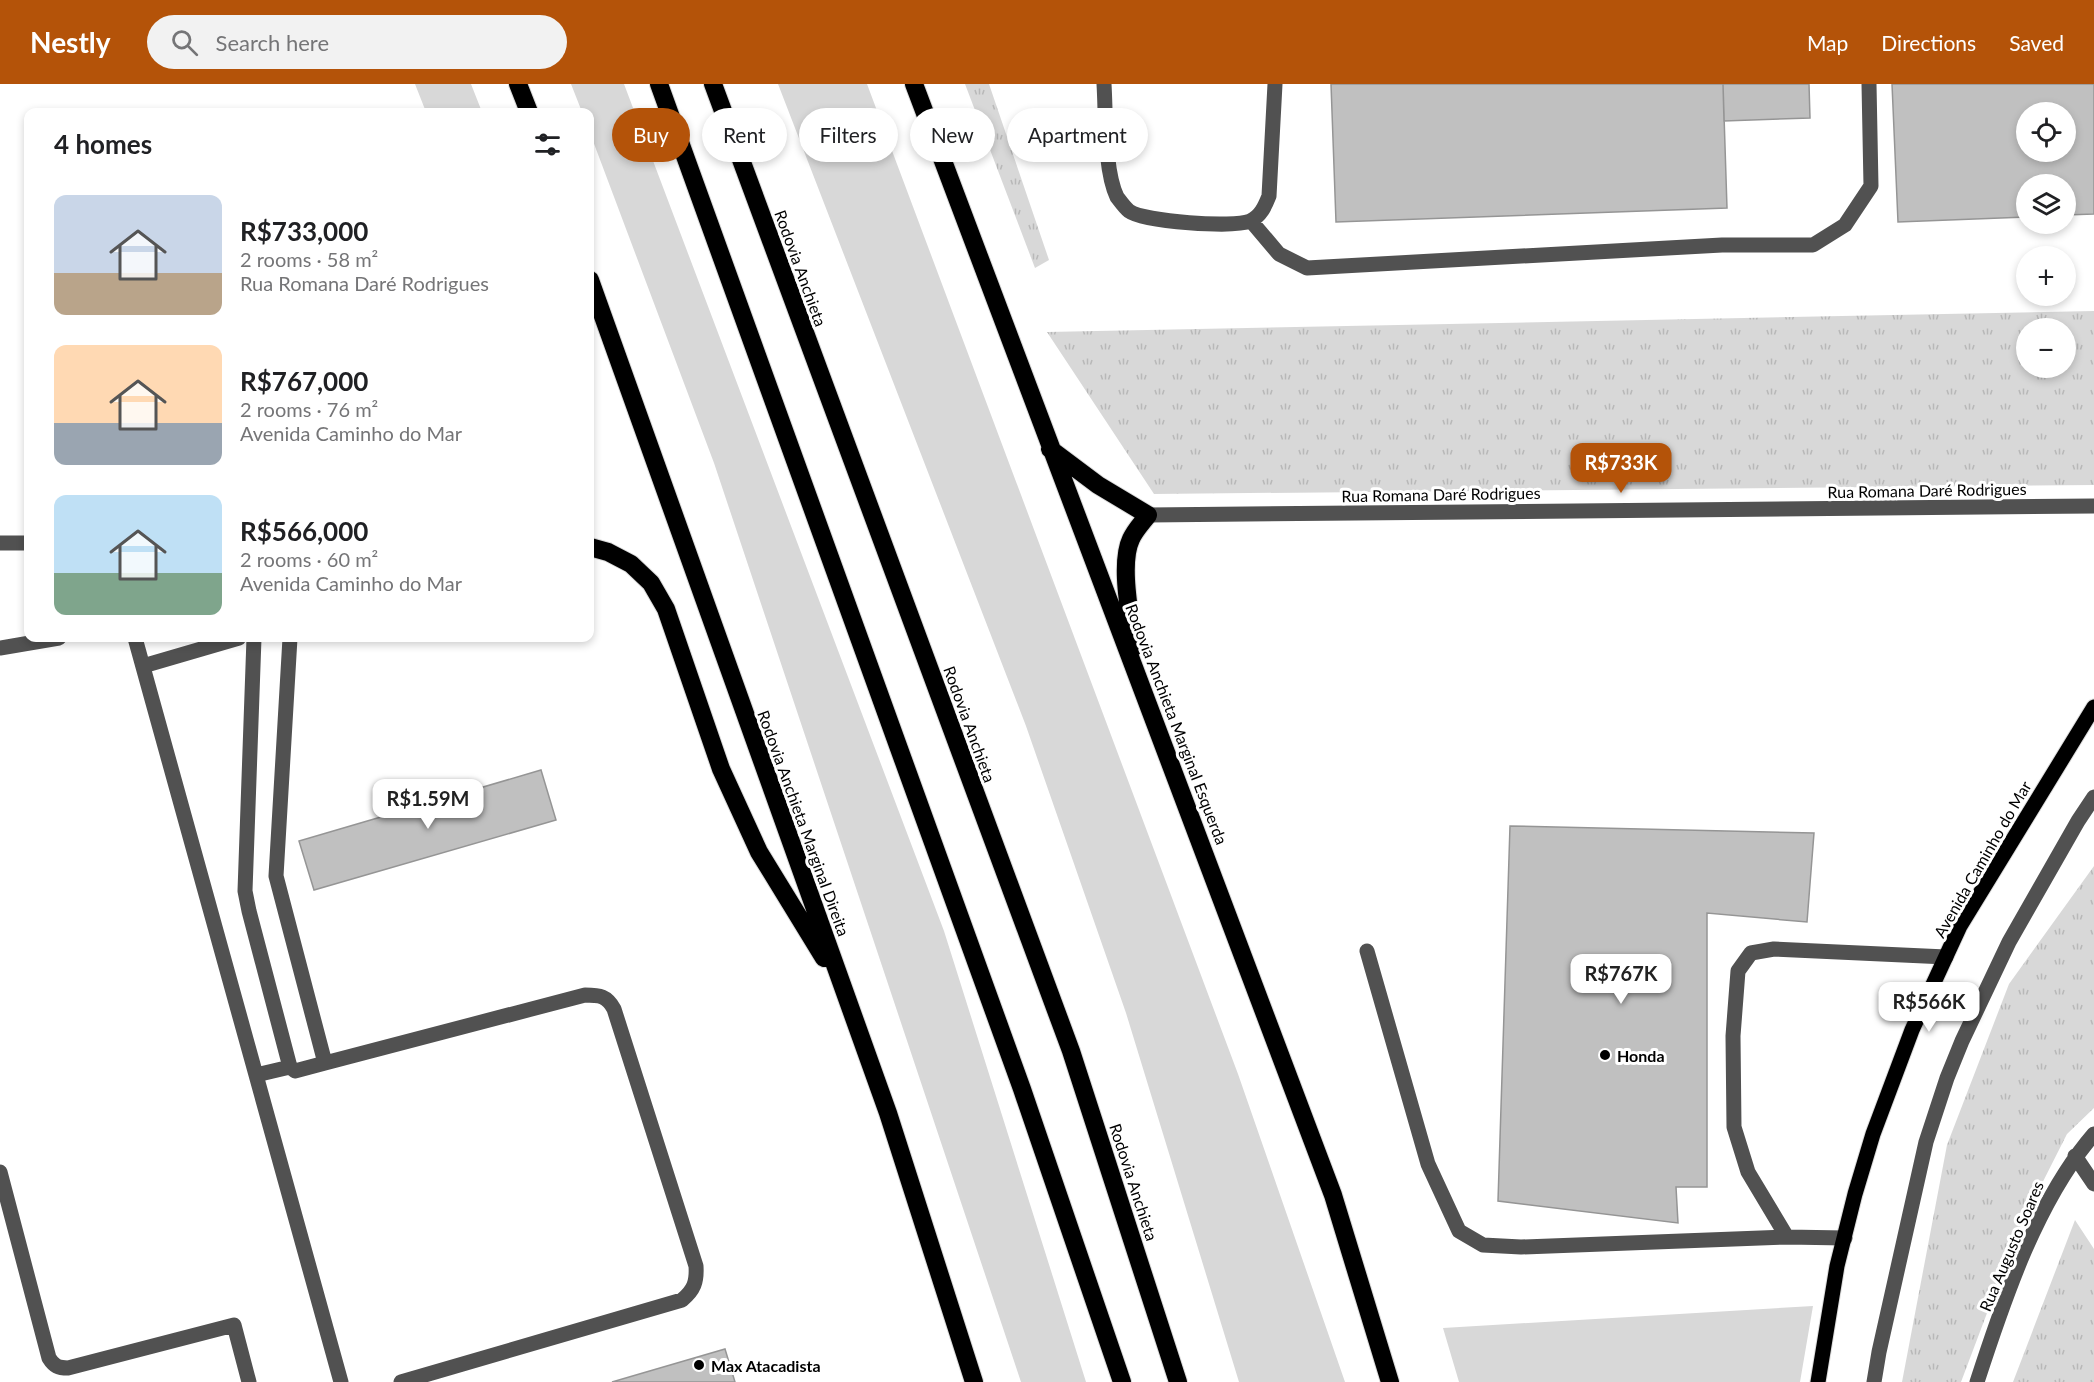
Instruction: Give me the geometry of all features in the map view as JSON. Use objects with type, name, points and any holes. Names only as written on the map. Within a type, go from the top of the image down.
[{"type":"highway","points":[[518,84],[527,108]]},
{"type":"highway","points":[[660,84],[1018,1078],[1122,1382]]},
{"type":"highway","name":"Rodovia Anchieta","points":[[712,84],[1071,1051],[1178,1382]]},
{"type":"highway","name":"Rodovia Anchieta Marginal Esquerda","points":[[914,84],[1333,1195],[1390,1382]]},
{"type":"highway","name":"Rodovia Anchieta Marginal Direita","points":[[594,291],[888,1113],[974,1382]]},
{"type":"highway","points":[[1050,449],[1098,485],[1148,515],[1131,538],[1126,553],[1138,676]]},
{"type":"highway","points":[[594,548],[608,552],[631,564],[651,583],[666,609],[720,769],[759,852],[843,990]]},
{"type":"main road","name":"Avenida Caminho do Mar","points":[[1818,1382],[1837,1266],[1873,1134],[1912,1030],[1960,926],[2094,707]]},
{"type":"street","points":[[1104,84],[1110,176],[1118,198],[1129,211],[1159,219],[1227,224],[1251,221],[1263,212],[1269,196],[1275,84]]},
{"type":"street","points":[[1251,221],[1279,254],[1307,267],[1722,245],[1813,245],[1845,225],[1871,186],[1869,84]]},
{"type":"street","name":"Rua Romana Daré Rodrigues","points":[[1148,515],[2094,506]]},
{"type":"street","points":[[0,543],[24,543]]},
{"type":"street","points":[[0,648],[35,642]]},
{"type":"street","points":[[136,642],[341,1382]]},
{"type":"street","points":[[143,666],[225,642]]},
{"type":"street","points":[[254,642],[246,891],[249,911],[290,1067],[295,1071],[585,995],[598,995],[609,999],[696,1266],[697,1280],[692,1292],[682,1300],[401,1382]]},
{"type":"street","points":[[290,642],[276,876],[325,1063]]},
{"type":"street","points":[[1874,1382],[1926,1142],[1947,1078],[2009,942],[2094,797]]},
{"type":"street","points":[[1787,1237],[1748,1172],[1734,1127],[1733,1036],[1737,971],[1751,953],[1774,949],[1946,957]]},
{"type":"street","points":[[1367,951],[1428,1164],[1459,1231],[1483,1245],[1521,1247],[1787,1237],[1845,1238]]},
{"type":"street","points":[[256,1075],[290,1067]]},
{"type":"street","name":"Rua Augusto Soares","points":[[1977,1382],[2014,1277],[2040,1217],[2075,1156],[2094,1134]]},
{"type":"street","points":[[2075,1156],[2094,1184]]},
{"type":"street","points":[[0,1172],[52,1364],[59,1368],[68,1368],[234,1325],[249,1382]]},
{"type":"green space","points":[[415,84],[471,84],[480,108],[424,108]]},
{"type":"green space","points":[[571,84],[624,84],[633,108],[612,108],[612,162],[653,162],[944,931],[1086,1382],[1021,1382],[714,463],[594,144],[594,108],[580,108]]},
{"type":"green space","points":[[778,84],[867,84],[876,108],[799,108],[799,138]]},
{"type":"green space","points":[[965,84],[989,84],[1007,137],[1007,162],[1016,162],[1049,260],[1035,268],[995,162],[995,108],[974,108]]},
{"type":"green space","points":[[808,162],[896,162],[1238,1074],[1345,1382],[1239,1382],[1126,1013],[1026,726]]},
{"type":"green space","points":[[2094,311],[2094,485],[1154,494],[1047,332]]},
{"type":"green space","points":[[2094,866],[2094,1108],[2067,1134],[2018,1231],[1961,1382],[1902,1382],[1947,1145],[2009,984]]},
{"type":"green space","points":[[2075,1220],[2094,1249],[2094,1382],[2013,1382]]},
{"type":"green space","points":[[1813,1306],[1800,1382],[1459,1382],[1443,1328]]},
{"type":"building","points":[[1331,84],[1723,84],[1727,208],[1336,222]]},
{"type":"building","points":[[1723,84],[1809,84],[1810,118],[1724,121]]},
{"type":"building","points":[[1892,84],[2094,84],[2094,214],[2076,215],[2076,174],[2016,174],[2016,217],[1898,222]]},
{"type":"building","points":[[541,770],[556,820],[314,890],[299,841]]},
{"type":"building","name":"Honda","points":[[1510,826],[1814,833],[1807,922],[1707,913],[1707,1187],[1676,1187],[1678,1223],[1498,1201]]},
{"type":"building","name":"Max Atacadista","points":[[725,1349],[735,1382],[612,1382]]},
{"type":"place","name":"Honda","points":[[1605,1055]]},
{"type":"place","name":"Max Atacadista","points":[[699,1365]]}]
